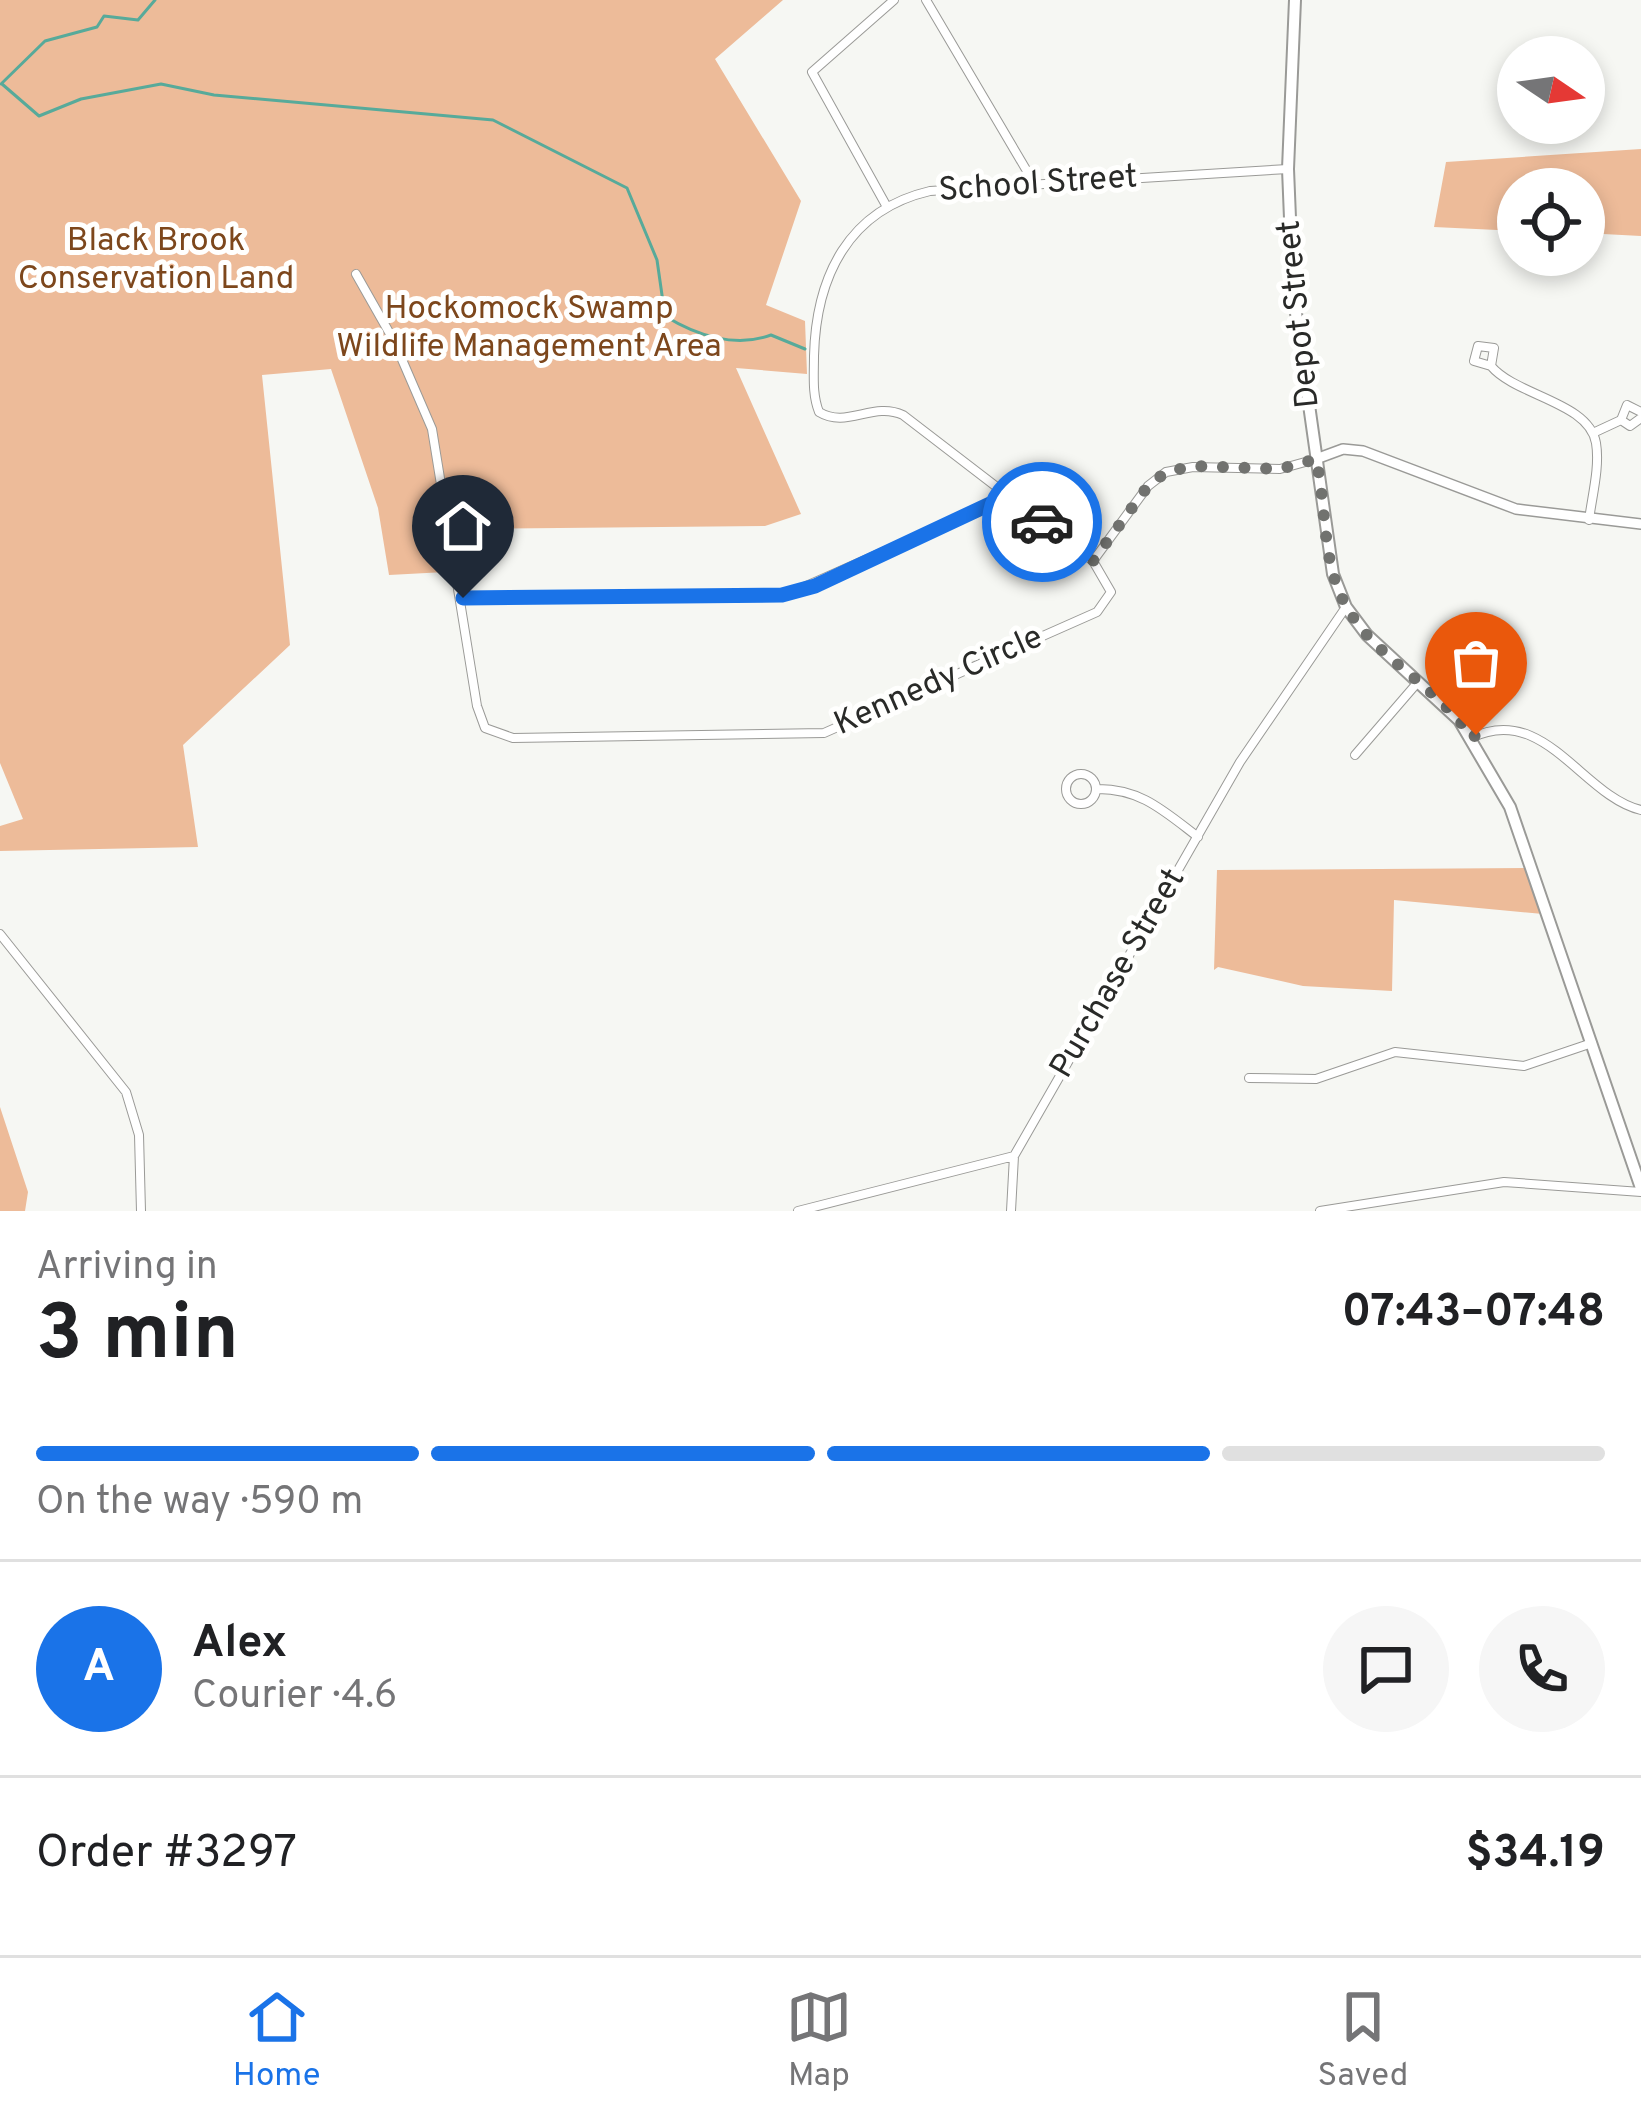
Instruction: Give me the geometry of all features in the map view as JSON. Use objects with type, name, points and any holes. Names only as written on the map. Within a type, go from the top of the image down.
[{"type":"highway","name":"Depot Street","points":[[1295,0],[1288,169],[1295,308],[1328,556],[1346,607],[1378,646],[1419,680],[1472,738],[1526,843],[1641,1190]]},
{"type":"main road","points":[[1316,459],[1343,449],[1372,453],[1516,508],[1641,524]]},
{"type":"street","points":[[887,207],[812,72],[895,0]]},
{"type":"street","points":[[926,0],[1034,184]]},
{"type":"street","name":"School Street","points":[[1007,496],[897,412],[883,408],[848,418],[825,417],[813,393],[821,289],[844,245],[887,207],[942,189],[1288,169]]},
{"type":"street","name":"Kennedy Circle","points":[[356,274],[394,341],[432,429],[478,712],[493,733],[514,738],[816,734],[842,727],[1097,612],[1107,603],[1111,587],[1093,561]]},
{"type":"street","points":[[1491,366],[1505,381],[1582,419],[1593,433],[1597,449],[1589,520]]},
{"type":"street","points":[[1593,433],[1621,420],[1627,405],[1641,415],[1630,426],[1621,420]]},
{"type":"street","points":[[463,598],[795,592],[1007,496],[1093,561],[1148,486],[1166,472],[1193,466],[1280,469],[1316,459]]},
{"type":"street","name":"Purchase Street","points":[[1013,1156],[1240,762],[1346,607]]},
{"type":"street","points":[[1354,755],[1419,680]]},
{"type":"street","points":[[1472,738],[1501,730],[1552,746],[1616,800],[1641,810]]},
{"type":"street","points":[[1096,790],[1118,789],[1148,798],[1198,836]]},
{"type":"street","points":[[0,934],[127,1092],[139,1135],[141,1211]]},
{"type":"street","points":[[1249,1078],[1316,1078],[1396,1052],[1524,1066],[1592,1042]]},
{"type":"street","points":[[798,1211],[1013,1156],[1011,1211]]},
{"type":"street","points":[[1320,1211],[1512,1181],[1641,1190]]},
{"type":"green space","points":[[0,0],[783,0],[715,59],[801,201],[766,305],[805,321],[807,374],[736,368],[801,514],[765,526],[460,529],[464,571],[389,575],[378,508],[331,369],[262,375],[290,645],[183,745],[198,847],[0,851],[0,826],[23,819],[0,763]]},
{"type":"green space","points":[[1641,149],[1641,236],[1605,234],[1605,168],[1497,168],[1497,230],[1434,227],[1446,162]]},
{"type":"green space","points":[[1526,868],[1543,914],[1394,900],[1392,991],[1303,986],[1218,967],[1214,970],[1217,870]]},
{"type":"green space","points":[[0,1107],[28,1192],[25,1211],[0,1211]]},
{"type":"waterway","points":[[1,84],[45,41],[97,27],[104,16],[138,20],[155,0]]},
{"type":"waterway","points":[[2,84],[39,116],[81,99],[161,84],[214,95],[493,120],[627,188],[657,260],[665,316],[717,338],[771,335],[805,349]]},
{"type":"way so far","points":[[1042,522],[1093,561],[1148,486],[1166,472],[1193,466],[1280,469],[1316,459],[1328,556],[1346,607],[1378,646],[1437,696],[1472,738],[1476,735]]},
{"type":"route","points":[[463,598],[782,595],[815,586],[1007,496],[1042,522]]},
{"type":"park label","name":"Black Brook Conservation Land","points":[[156,261]]},
{"type":"park label","name":"Hockomock Swamp Wildlife Management Area","points":[[529,329]]}]
